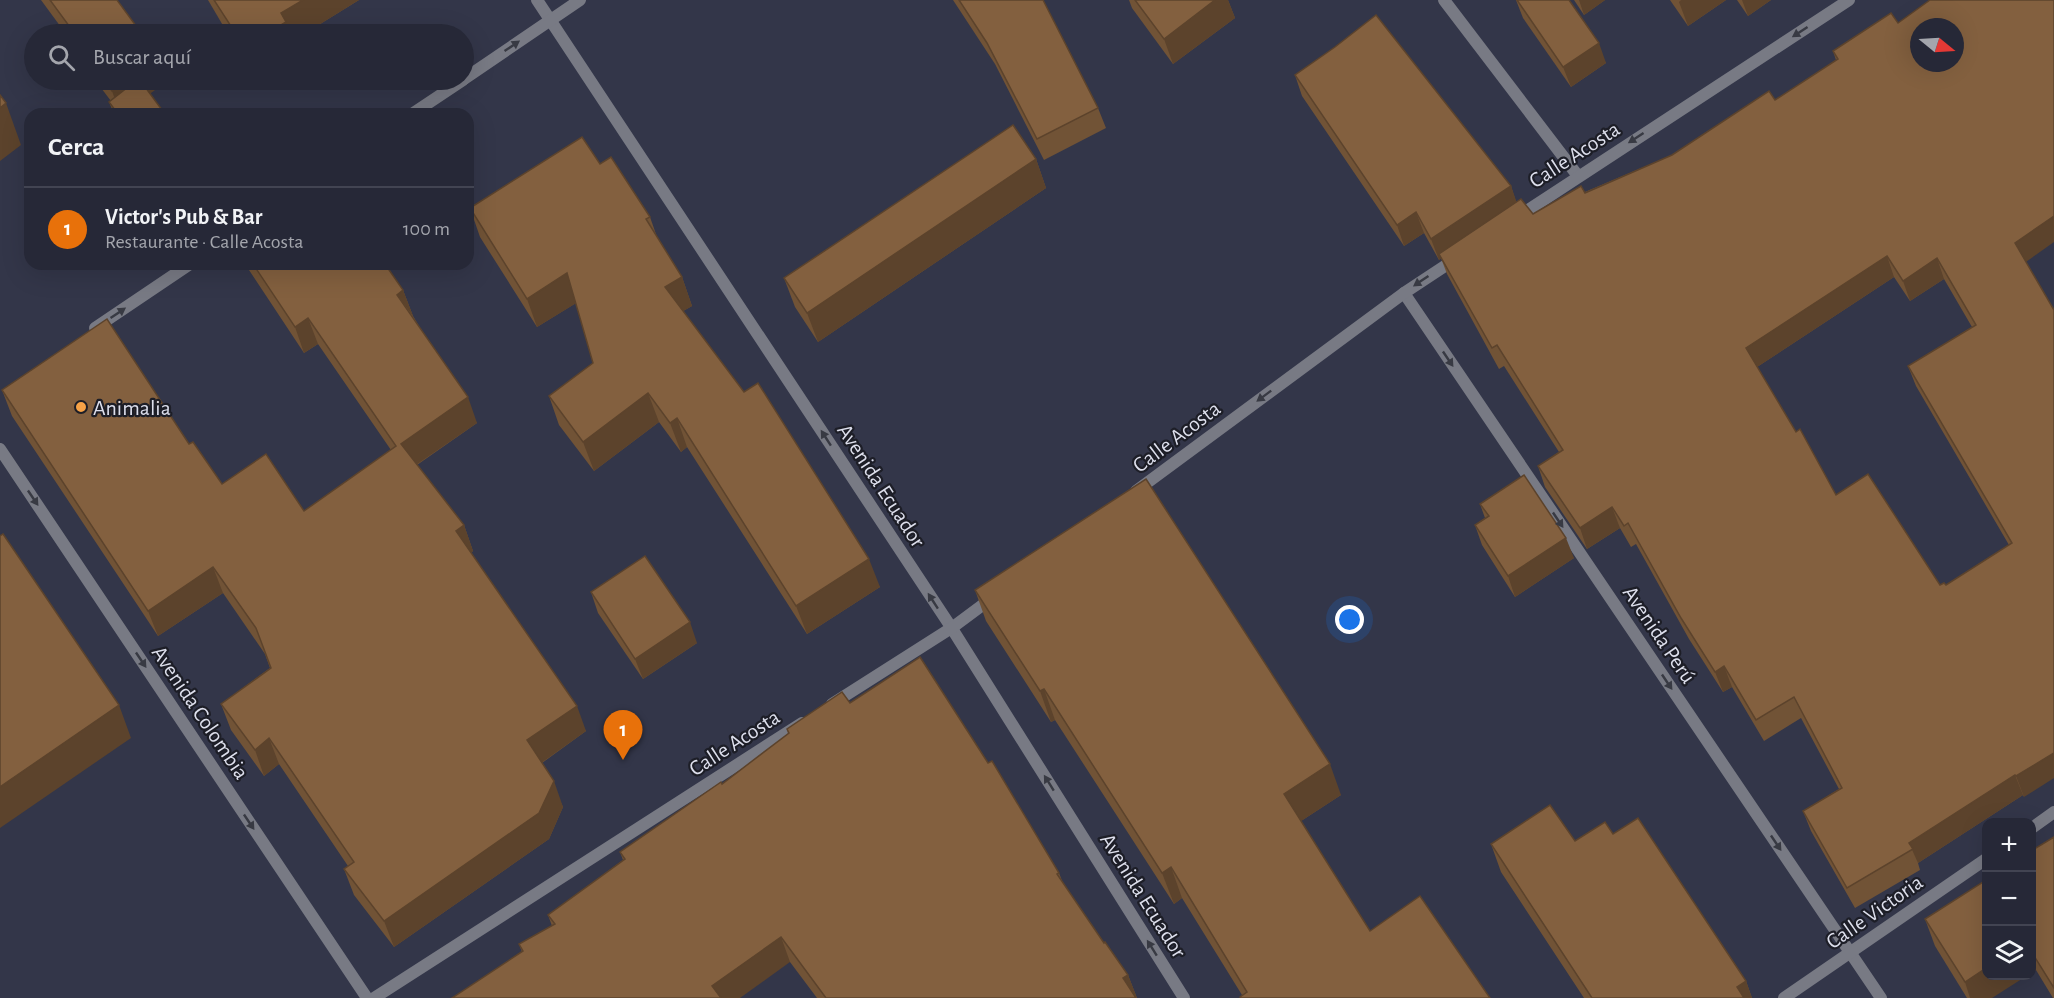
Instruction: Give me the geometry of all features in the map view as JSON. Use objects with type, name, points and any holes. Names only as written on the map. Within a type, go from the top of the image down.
[{"type":"street","name":"Avenida Ecuador","points":[[537,0],[951,627],[1184,998]]},
{"type":"street","points":[[474,72],[580,0]]},
{"type":"street","points":[[1444,0],[1578,176]]},
{"type":"street","name":"Calle Acosta","points":[[1501,228],[1849,0]]},
{"type":"street","points":[[421,108],[447,90]]},
{"type":"street","name":"Calle Acosta","points":[[1125,499],[1404,293],[1472,247]]},
{"type":"street","points":[[86,335],[181,270]]},
{"type":"street","name":"Avenida Perú","points":[[1404,293],[1881,998]]},
{"type":"street","name":"Avenida Colombia","points":[[0,449],[367,998]]},
{"type":"street","name":"Calle Acosta","points":[[374,998],[817,714],[951,627],[1000,592]]},
{"type":"street","points":[[2036,825],[2054,812]]},
{"type":"street","name":"Calle Victoria","points":[[1785,998],[1982,862]]},
{"type":"building","points":[[50,0],[117,0],[135,24],[68,24]]},
{"type":"building","points":[[214,0],[303,0],[281,13],[286,22],[283,24],[230,24]]},
{"type":"building","points":[[959,0],[1043,0],[1098,108],[1037,139],[987,43]]},
{"type":"building","points":[[1135,0],[1215,0],[1164,39]]},
{"type":"building","points":[[1517,0],[1569,0],[1599,43],[1563,67]]},
{"type":"building","points":[[1930,0],[2054,0],[2054,216],[2015,243],[2054,310],[2054,753],[2015,775],[1909,843],[1913,849],[1847,888],[1803,811],[1842,788],[1794,697],[1756,720],[1724,666],[1715,672],[1681,618],[1628,523],[1624,526],[1612,507],[1580,528],[1538,466],[1563,450],[1497,345],[1492,348],[1439,254],[1521,199],[1533,214],[1581,186],[1585,193],[1672,155],[1769,91],[1775,100],[1838,59],[1833,51],[1891,13],[1898,23]],"holes":[[[1887,256],[1903,281],[1937,258],[1976,325],[1908,366],[2012,543],[1946,585],[1944,583],[1940,585],[1868,474],[1836,495],[1800,429],[1796,432],[1746,348]]]},
{"type":"building","points":[[1376,15],[1511,186],[1431,239],[1416,212],[1397,225],[1295,75]]},
{"type":"building","points":[[124,90],[147,90],[161,108],[114,108],[109,102]]},
{"type":"building","points":[[0,95],[6,103],[0,108]]},
{"type":"building","points":[[1013,125],[1036,159],[807,313],[784,278]]},
{"type":"building","points":[[582,137],[600,164],[611,157],[650,217],[646,219],[682,277],[665,287],[744,392],[758,383],[869,559],[796,606],[677,418],[670,423],[648,393],[583,442],[549,396],[593,363],[567,273],[527,299],[474,214],[474,205]]},
{"type":"building","points":[[257,270],[389,270],[403,290],[397,295],[468,397],[401,444],[464,525],[456,531],[577,706],[527,740],[554,781],[539,813],[384,921],[344,869],[354,862],[269,738],[255,750],[221,704],[271,668],[256,628],[213,567],[148,611],[2,390],[107,319],[189,444],[193,442],[222,484],[266,454],[304,511],[396,446],[308,318],[295,327]]},
{"type":"building","points":[[1524,475],[1566,538],[1508,576],[1475,525],[1489,516],[1480,504]]},
{"type":"building","points":[[1146,479],[1330,764],[1284,794],[1370,931],[1420,896],[1490,998],[1240,997],[1247,992],[1171,867],[1162,873],[1044,689],[1040,691],[975,590]]},
{"type":"building","points":[[3,534],[119,705],[0,787],[0,536]]},
{"type":"building","points":[[645,556],[690,622],[635,659],[591,592]]},
{"type":"building","points":[[920,657],[988,763],[992,761],[1059,873],[1057,874],[1128,975],[1123,978],[1136,998],[826,998],[781,937],[712,986],[721,998],[452,998],[523,951],[519,944],[555,924],[548,915],[625,859],[620,852],[721,782],[722,784],[789,733],[787,729],[842,692],[850,703]]},
{"type":"building","points":[[1550,805],[1575,841],[1605,822],[1613,834],[1638,818],[1746,981],[1737,987],[1744,998],[1592,998],[1491,844]]},
{"type":"building","points":[[2054,837],[2054,988],[2036,959],[2036,848]]},
{"type":"building","points":[[1982,883],[1982,971],[1965,982],[1925,919]]},
{"type":"place","name":"Animalia","points":[[81,407]]},
{"type":"place","name":"Victor's Pub & Bar","points":[[623,760]]}]
